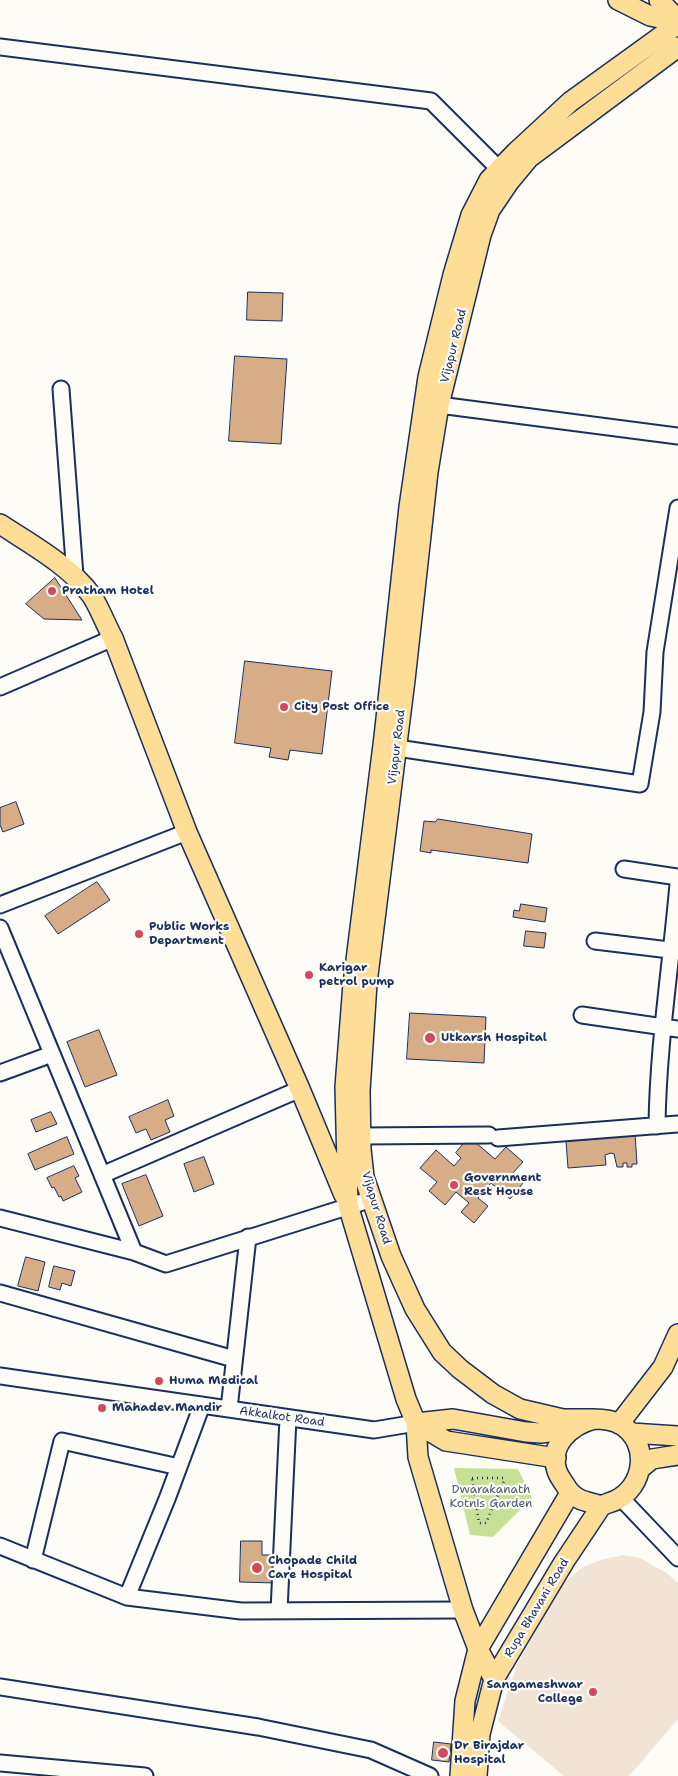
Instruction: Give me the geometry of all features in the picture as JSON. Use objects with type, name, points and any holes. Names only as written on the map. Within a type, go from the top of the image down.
[{"type":"main road","points":[[618,0],[650,16],[678,22]]},
{"type":"main road","points":[[659,0],[678,22]]},
{"type":"main road","name":"Vijapur Road","points":[[494,1679],[478,1649],[464,1610],[418,1457],[416,1423],[406,1399],[348,1205],[345,1087],[354,984],[383,747],[409,507],[420,428],[428,377],[471,215],[489,180],[516,152],[570,102],[678,22]]},
{"type":"main road","name":"Vijapur Road","points":[[594,1419],[563,1419],[520,1409],[493,1394],[460,1369],[442,1352],[415,1309],[391,1256],[364,1177],[360,1091],[367,983],[397,748],[420,539],[439,405],[481,235],[490,210],[509,182],[529,158],[678,47]]},
{"type":"main road","points":[[0,524],[75,576],[92,597],[113,638],[187,832],[300,1089],[348,1205]]},
{"type":"main road","points":[[625,1428],[664,1367],[678,1334]]},
{"type":"main road","points":[[416,1423],[453,1419],[526,1432],[567,1433]]},
{"type":"main road","points":[[625,1428],[638,1443],[641,1455],[641,1468],[630,1490],[621,1498],[602,1505],[581,1500],[570,1493],[557,1471],[556,1458],[567,1433],[582,1422],[594,1419],[607,1420],[625,1428],[678,1436]]},
{"type":"main road","points":[[416,1423],[446,1441],[556,1458]]},
{"type":"main road","points":[[641,1468],[652,1459],[678,1454]]},
{"type":"main road","points":[[460,1776],[465,1701],[478,1649],[570,1493]]},
{"type":"main road","name":"Rupa Bhavani Road","points":[[477,1776],[480,1734],[494,1679],[564,1562],[602,1505]]},
{"type":"street","points":[[0,47],[431,100],[499,169]]},
{"type":"street","points":[[61,389],[75,576]]},
{"type":"street","points":[[439,405],[678,436]]},
{"type":"street","points":[[397,748],[640,784],[652,712],[655,652],[678,508]]},
{"type":"street","points":[[0,687],[113,638]]},
{"type":"street","points":[[0,905],[187,832]]},
{"type":"street","points":[[624,869],[678,877]]},
{"type":"street","points":[[656,1126],[657,1087],[671,1028],[678,884]]},
{"type":"street","points":[[0,928],[134,1252]]},
{"type":"street","points":[[595,941],[675,951]]},
{"type":"street","points":[[582,1015],[671,1028]]},
{"type":"street","points":[[0,1073],[52,1054]]},
{"type":"street","points":[[102,1175],[300,1089]]},
{"type":"street","points":[[361,1136],[494,1136],[678,1124]]},
{"type":"street","points":[[0,1218],[134,1252],[166,1264],[372,1199]]},
{"type":"street","points":[[229,1409],[248,1238]]},
{"type":"street","points":[[0,1293],[234,1359]]},
{"type":"street","name":"Akkalkot Road","points":[[0,1376],[374,1430],[416,1423]]},
{"type":"street","points":[[127,1598],[202,1405]]},
{"type":"street","points":[[279,1611],[288,1418]]},
{"type":"street","points":[[33,1560],[62,1442],[179,1467]]},
{"type":"street","points":[[621,1498],[678,1558]]},
{"type":"street","points":[[0,1546],[127,1598],[241,1611],[464,1610]]},
{"type":"street","points":[[0,1687],[258,1727],[371,1750],[430,1776]]},
{"type":"street","points":[[0,1763],[145,1776]]},
{"type":"path","points":[[472,1478],[503,1478],[504,1482],[486,1523],[479,1523],[472,1478]]},
{"type":"shaded area","name":"Sangameshwar College","points":[[623,1555],[640,1558],[668,1574],[678,1583],[678,1719],[629,1776],[564,1776],[498,1721],[517,1665],[562,1584],[583,1567],[601,1560]]},
{"type":"green space","name":"Dwarakanath Kotnis Garden","points":[[454,1468],[518,1469],[532,1498],[493,1537],[470,1535]]},
{"type":"building","points":[[248,292],[283,293],[282,321],[247,320]]},
{"type":"building","points":[[235,356],[287,359],[281,444],[229,441]]},
{"type":"building","name":"Pratham Hotel","points":[[55,578],[82,620],[44,619],[26,604]]},
{"type":"building","name":"City Post Office","points":[[245,661],[332,671],[322,754],[290,750],[288,760],[269,757],[271,748],[235,743]]},
{"type":"building","points":[[16,802],[24,824],[3,832],[0,825],[0,808]]},
{"type":"building","points":[[438,819],[532,834],[528,863],[431,850],[431,853],[420,851],[424,821],[435,822]]},
{"type":"building","points":[[97,882],[110,900],[58,934],[45,916]]},
{"type":"building","points":[[521,904],[547,908],[545,922],[513,917],[514,910],[519,911]]},
{"type":"building","points":[[526,931],[546,933],[544,948],[524,946]]},
{"type":"building","points":[[410,1013],[486,1017],[484,1063],[407,1059]]},
{"type":"building","points":[[99,1030],[117,1075],[85,1087],[67,1042]]},
{"type":"building","points":[[168,1100],[174,1116],[165,1120],[170,1132],[151,1140],[146,1129],[136,1133],[129,1117]]},
{"type":"building","points":[[51,1112],[57,1124],[36,1132],[31,1120]]},
{"type":"building","points":[[635,1133],[637,1164],[632,1164],[632,1167],[627,1167],[627,1163],[623,1163],[623,1167],[617,1167],[614,1154],[611,1153],[605,1155],[606,1165],[568,1168],[566,1141],[598,1139],[598,1136]]},
{"type":"building","points":[[67,1137],[74,1154],[35,1170],[28,1154]]},
{"type":"building","points":[[469,1137],[495,1159],[506,1147],[523,1162],[512,1174],[523,1183],[510,1199],[491,1183],[478,1198],[488,1206],[474,1223],[461,1212],[469,1203],[456,1192],[445,1205],[429,1191],[437,1182],[420,1168],[436,1150],[454,1166],[461,1158],[456,1153]]},
{"type":"building","points":[[204,1157],[214,1184],[194,1192],[184,1164]]},
{"type":"building","points":[[74,1166],[79,1176],[75,1178],[82,1192],[63,1201],[54,1187],[52,1188],[47,1178]]},
{"type":"building","points":[[146,1175],[163,1216],[139,1226],[122,1184]]},
{"type":"building","points":[[26,1257],[45,1262],[38,1291],[18,1286]]},
{"type":"building","points":[[54,1266],[75,1271],[71,1286],[62,1283],[60,1290],[49,1287]]},
{"type":"building","points":[[241,1541],[262,1541],[262,1555],[276,1555],[275,1583],[240,1582]]},
{"type":"building","points":[[434,1742],[451,1744],[449,1762],[432,1760]]},
{"type":"place","name":"Pratham Hotel","points":[[52,591]]},
{"type":"place","name":"City Post Office","points":[[284,707]]},
{"type":"place","name":"Public Works Department","points":[[139,934]]},
{"type":"place","name":"Karigar petrol pump","points":[[309,975]]},
{"type":"place","name":"Utkarsh Hospital","points":[[430,1038]]},
{"type":"place","name":"Government Rest House","points":[[454,1185]]},
{"type":"place","name":"Huma Medical","points":[[159,1381]]},
{"type":"place","name":"Mahadev Mandir","points":[[102,1408]]},
{"type":"place","name":"Chopade Child Care Hospital","points":[[257,1568]]},
{"type":"place","name":"Sangameshwar College","points":[[593,1692]]},
{"type":"place","name":"Dr Birajdar Hospital","points":[[443,1753]]}]
